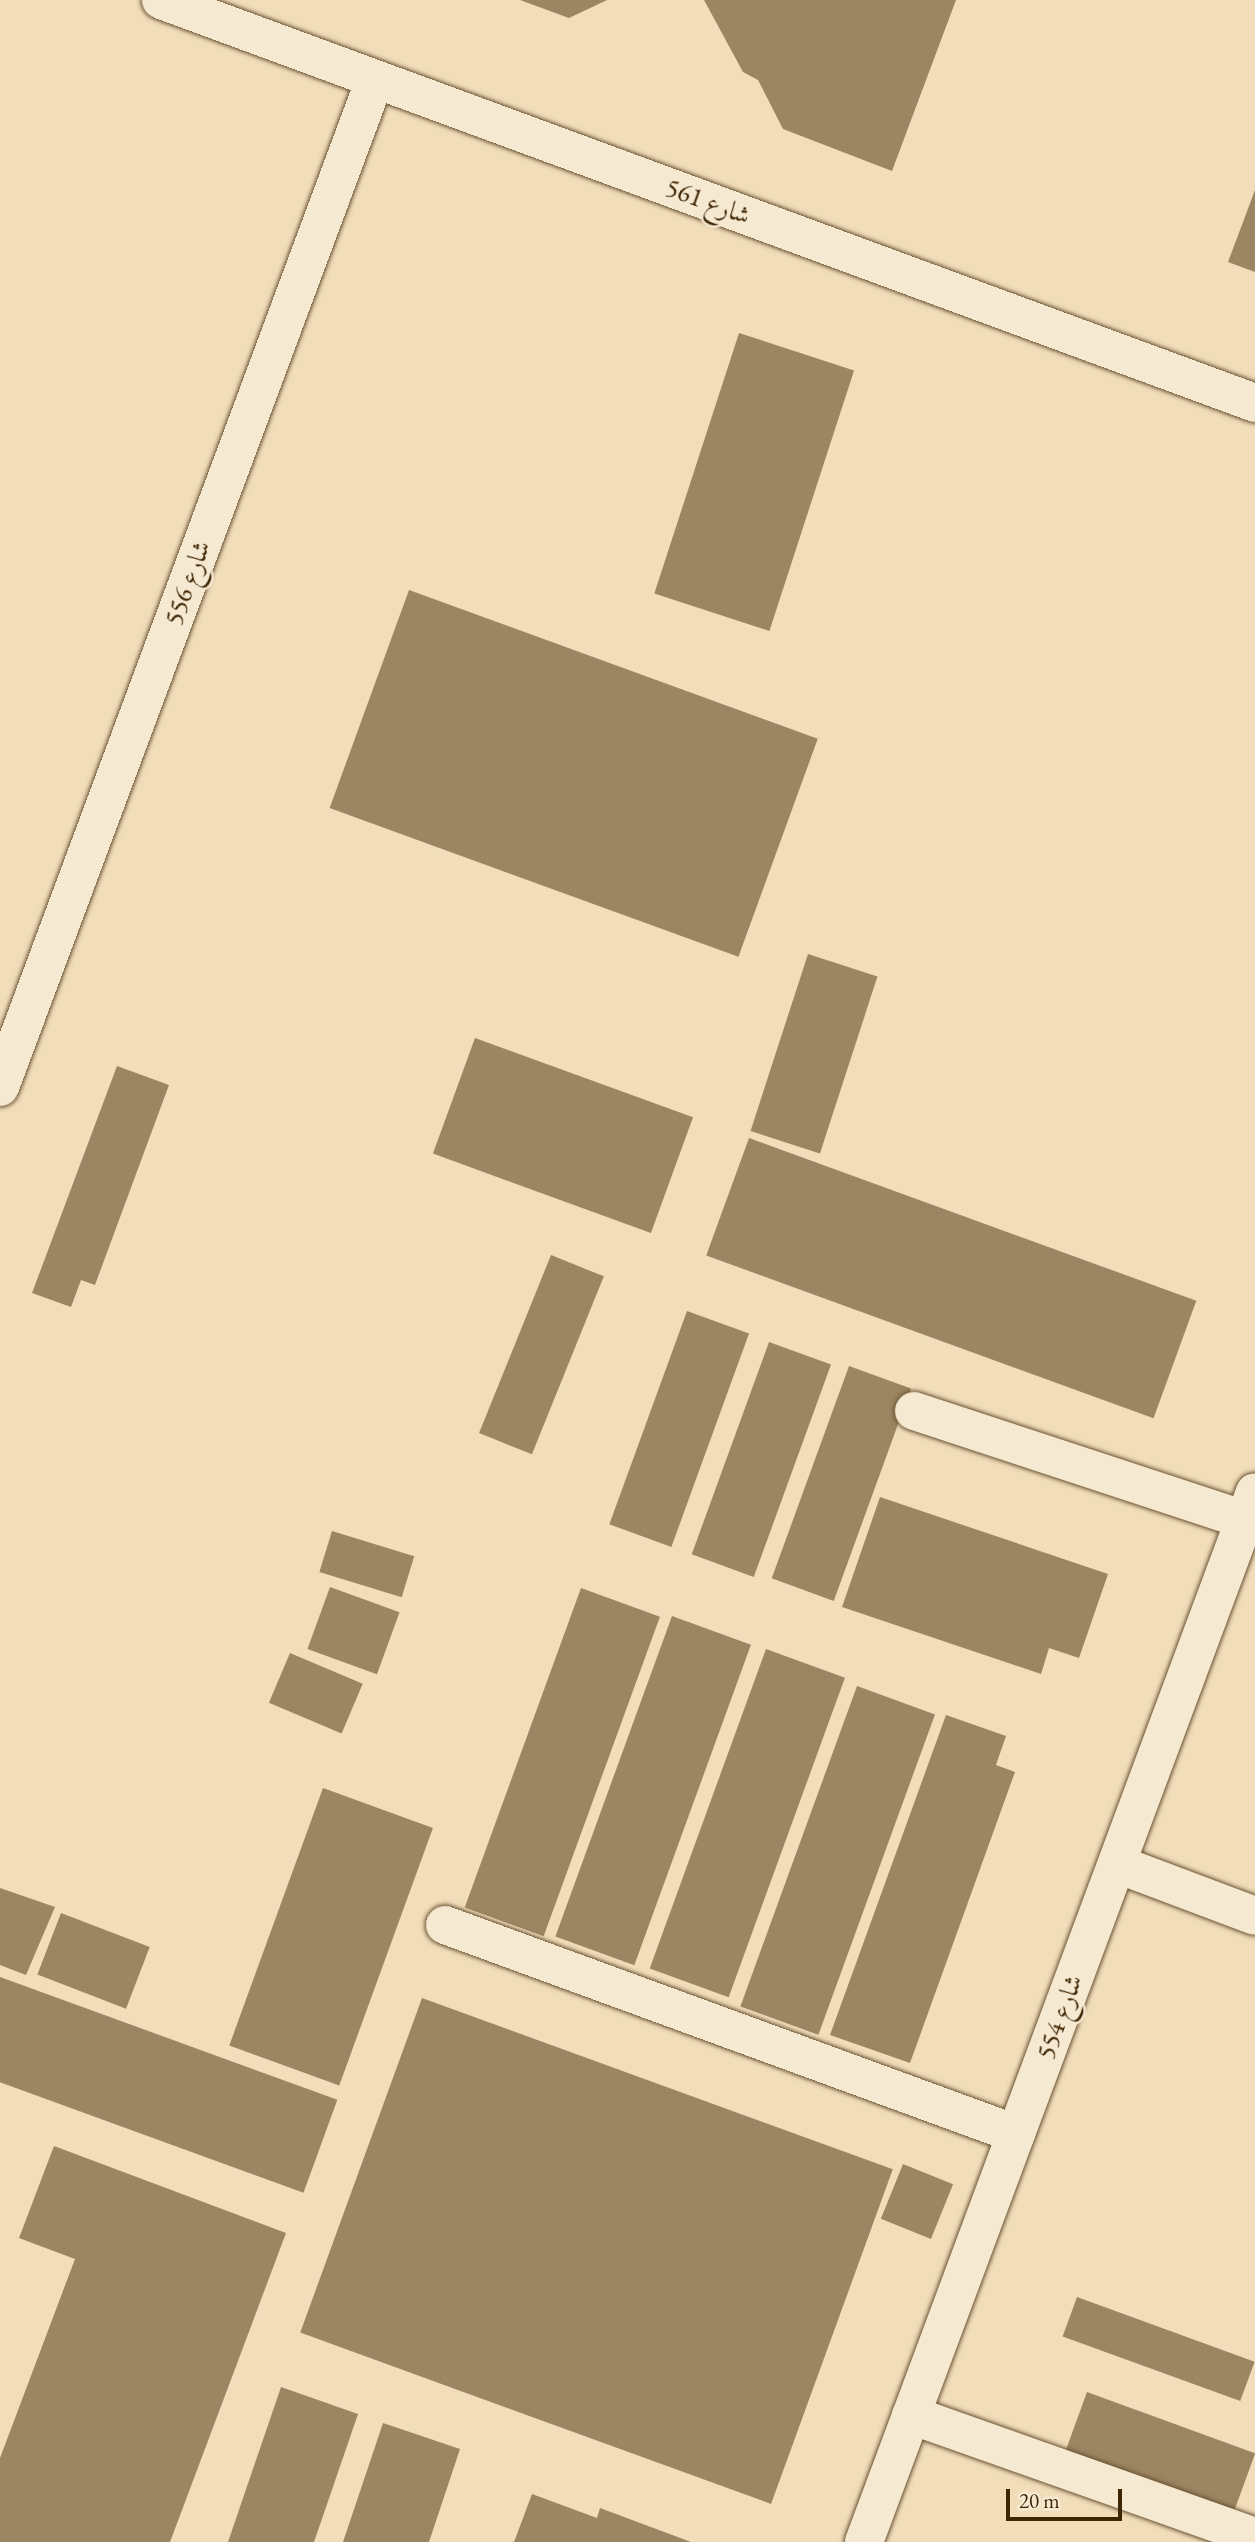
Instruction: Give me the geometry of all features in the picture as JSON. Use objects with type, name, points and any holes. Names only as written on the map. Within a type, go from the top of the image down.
[{"type":"street","name":"شارع 561","points":[[161,0],[1255,403]]},
{"type":"street","name":"شارع 556","points":[[0,1087],[375,79]]},
{"type":"street","points":[[914,1411],[1250,1506]]},
{"type":"street","name":"شارع 554","points":[[864,2542],[1250,1506]]},
{"type":"street","points":[[1116,1864],[1255,1916]]},
{"type":"street","points":[[445,1925],[1016,2134]]},
{"type":"street","points":[[911,2415],[1255,2537]]},
{"type":"building","points":[[520,0],[607,0],[569,18]]},
{"type":"building","points":[[704,0],[956,0],[892,171],[783,129],[758,80],[743,72]]},
{"type":"building","points":[[1255,190],[1255,272],[1228,262]]},
{"type":"building","points":[[739,333],[854,370],[769,631],[654,594]]},
{"type":"building","points":[[409,590],[818,739],[738,957],[330,808]]},
{"type":"building","points":[[808,954],[877,977],[820,1153],[751,1131]]},
{"type":"building","points":[[475,1038],[693,1117],[651,1233],[433,1154]]},
{"type":"building","points":[[117,1066],[169,1085],[95,1285],[81,1280],[71,1307],[32,1293]]},
{"type":"building","points":[[749,1138],[1196,1301],[1154,1418],[706,1255]]},
{"type":"building","points":[[551,1255],[604,1276],[532,1454],[479,1433]]},
{"type":"building","points":[[687,1311],[749,1334],[671,1547],[609,1524]]},
{"type":"building","points":[[769,1342],[831,1365],[754,1577],[692,1554]]},
{"type":"building","points":[[849,1366],[911,1389],[834,1601],[772,1578]]},
{"type":"building","points":[[880,1497],[1108,1574],[1079,1658],[1049,1648],[1041,1674],[842,1607]]},
{"type":"building","points":[[332,1531],[414,1556],[402,1597],[319,1572]]},
{"type":"building","points":[[330,1587],[400,1612],[377,1674],[307,1649]]},
{"type":"building","points":[[581,1588],[660,1617],[544,1936],[465,1907]]},
{"type":"building","points":[[672,1616],[751,1645],[634,1965],[555,1936]]},
{"type":"building","points":[[766,1649],[845,1678],[729,1997],[650,1968]]},
{"type":"building","points":[[290,1653],[363,1684],[342,1734],[269,1703]]},
{"type":"building","points":[[857,1686],[935,1714],[818,2035],[740,2006]]},
{"type":"building","points":[[946,1715],[1006,1736],[996,1765],[1015,1772],[910,2063],[830,2035]]},
{"type":"building","points":[[323,1788],[433,1828],[339,2085],[229,2045]]},
{"type":"building","points":[[0,1888],[55,1907],[26,1975],[0,1965]]},
{"type":"building","points":[[61,1913],[150,1947],[126,2009],[37,1975]]},
{"type":"building","points":[[0,1977],[337,2100],[303,2193],[0,2082]]},
{"type":"building","points":[[422,1998],[893,2169],[771,2504],[300,2333]]},
{"type":"building","points":[[54,2146],[286,2233],[170,2542],[0,2542],[0,2458],[75,2259],[19,2238]]},
{"type":"building","points":[[903,2164],[953,2184],[931,2239],[881,2219]]},
{"type":"building","points":[[1077,2297],[1255,2362],[1240,2401],[1063,2336]]},
{"type":"building","points":[[281,2387],[358,2414],[314,2542],[228,2542]]},
{"type":"building","points":[[1087,2392],[1255,2453],[1234,2512],[1065,2451]]},
{"type":"building","points":[[383,2423],[460,2449],[429,2542],[343,2542]]},
{"type":"building","points":[[532,2494],[597,2518],[600,2508],[691,2542],[514,2542]]}]
